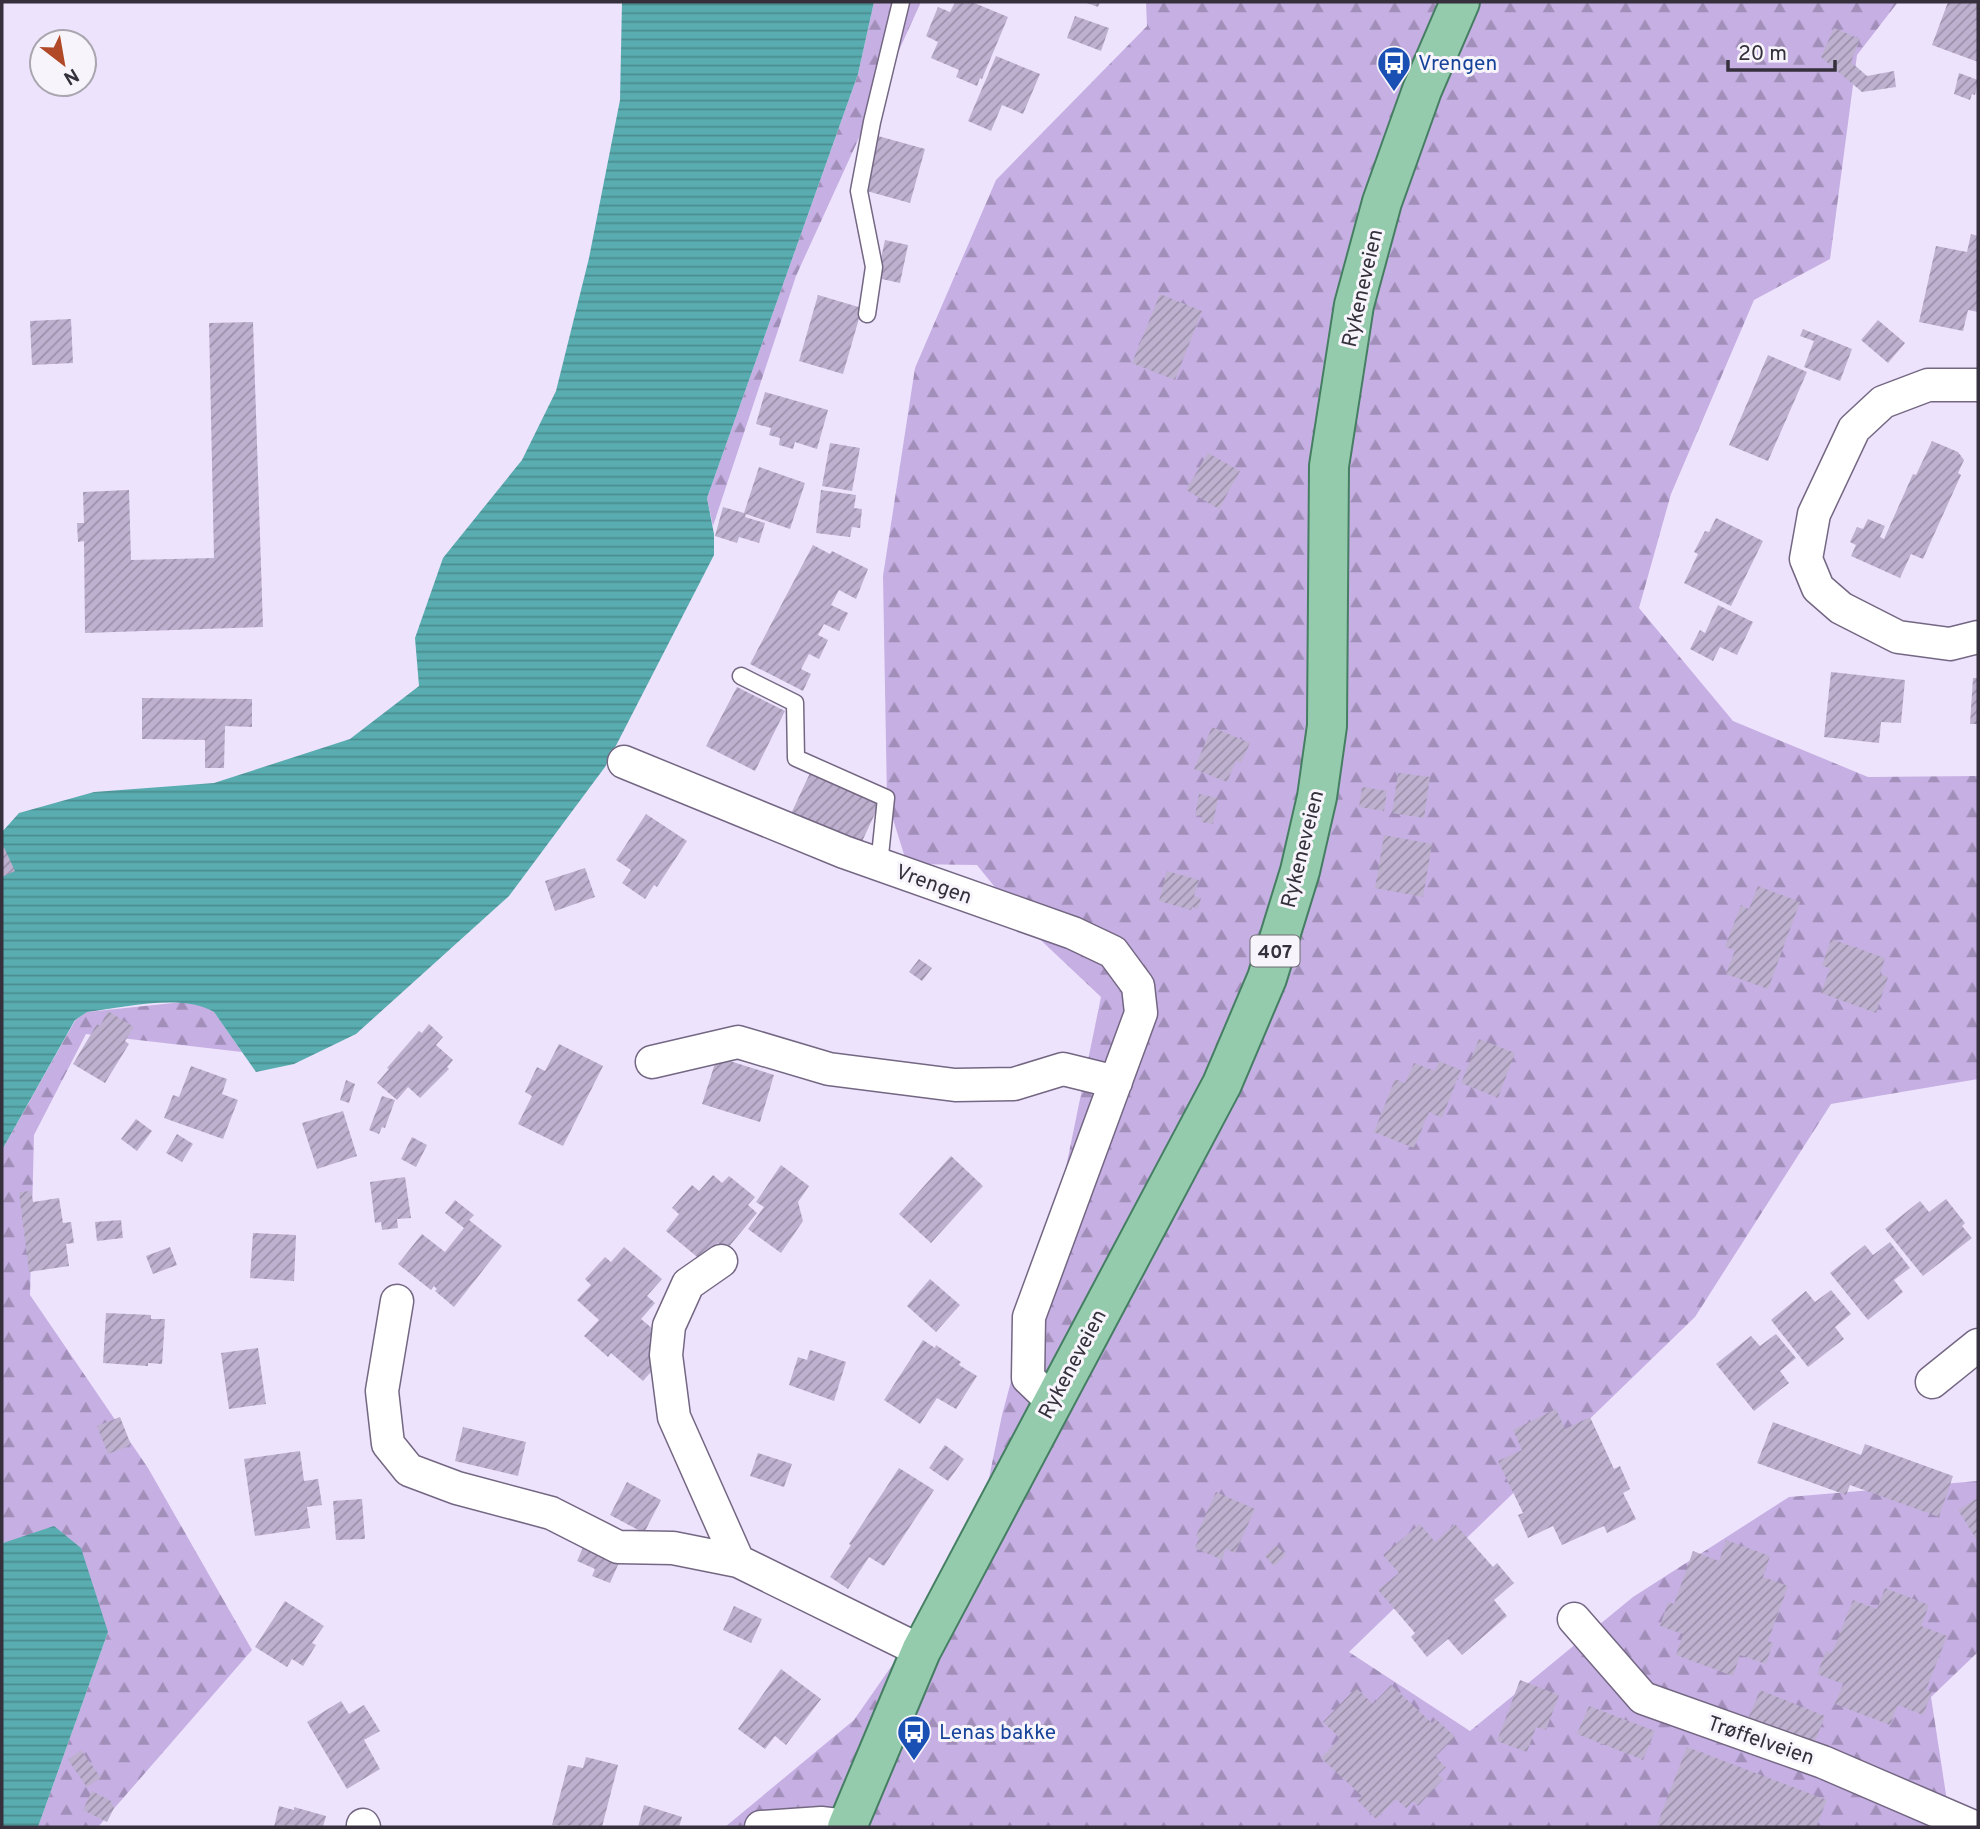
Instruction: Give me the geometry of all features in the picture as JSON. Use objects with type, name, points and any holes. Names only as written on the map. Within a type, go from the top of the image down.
[{"type":"main road","name":"Rykeneveien","points":[[847,1826],[921,1651],[1222,1084],[1267,978],[1300,871],[1317,797],[1327,726],[1329,466],[1354,306],[1382,202],[1422,90],[1461,2]]},
{"type":"street","points":[[1978,384],[1928,385],[1883,402],[1854,429],[1814,514],[1807,558],[1818,588],[1841,608],[1898,637],[1950,644],[1978,637]]},
{"type":"street","name":"Vrengen","points":[[624,762],[878,864],[1073,933],[1113,951],[1138,985],[1141,1013],[1029,1317],[1028,1378],[1052,1401]]},
{"type":"street","points":[[652,1062],[738,1042],[828,1069],[955,1085],[1014,1084],[1063,1069],[1116,1082]]},
{"type":"street","points":[[720,1261],[688,1284],[669,1326],[666,1356],[674,1417],[738,1561]]},
{"type":"street","points":[[397,1301],[382,1391],[388,1444],[409,1470],[457,1488],[551,1513],[618,1547],[673,1548],[738,1561],[921,1651]]},
{"type":"street","points":[[1932,1382],[1978,1345]]},
{"type":"street","name":"Trøffelveien","points":[[1574,1619],[1643,1698],[1824,1762],[1974,1827]]},
{"type":"street","name":"Rykeneveien","points":[[761,1827],[821,1823],[847,1826]]},
{"type":"lane","points":[[867,314],[874,267],[859,191],[872,122],[901,2]]},
{"type":"lane","points":[[741,676],[795,703],[796,758],[886,798],[878,864]]},
{"type":"green space","points":[[874,2],[921,2],[796,276],[713,526],[707,498],[858,74]]},
{"type":"green space","points":[[1146,2],[1898,2],[1857,55],[1830,259],[1754,300],[1671,494],[1639,608],[1733,721],[1868,777],[1978,776],[1978,1079],[1831,1104],[1695,1317],[1349,1652],[1470,1731],[1633,1597],[1789,1497],[1978,1481],[1978,1652],[1931,1697],[1951,1827],[725,1827],[854,1720],[975,1546],[1002,1415],[1058,1206],[1101,997],[1028,928],[977,865],[907,864],[887,800],[883,576],[915,368],[996,180],[1147,26]]},
{"type":"green space","points":[[183,1002],[204,1006],[214,1012],[242,1052],[86,1034],[34,1135],[30,1295],[148,1468],[252,1650],[98,1827],[38,1827],[108,1632],[2,1541],[2,1150],[76,1019],[87,1012]]},
{"type":"shaded area","points":[[622,2],[874,2],[858,74],[707,498],[714,534],[714,555],[605,767],[509,896],[356,1034],[294,1064],[256,1072],[214,1012],[201,1006],[152,1003],[87,1012],[75,1020],[2,1150],[2,832],[19,813],[94,792],[214,783],[350,739],[419,686],[415,638],[443,558],[522,460],[556,391],[589,258],[620,100]]},
{"type":"shaded area","points":[[54,1526],[81,1548],[108,1632],[38,1827],[2,1827],[2,1541],[3,1543]]},
{"type":"building","points":[[955,2],[972,2],[1008,17],[977,86],[956,77],[959,70],[931,58],[938,42],[926,36],[938,7],[950,12]]},
{"type":"building","points":[[1084,2],[1100,2],[1098,7]]},
{"type":"building","points":[[1948,2],[1978,2],[1978,62],[1932,45]]},
{"type":"building","points":[[1075,16],[1109,28],[1101,51],[1067,38]]},
{"type":"building","points":[[1834,28],[1860,39],[1851,62],[1867,76],[1894,71],[1896,87],[1862,92],[1821,57]]},
{"type":"building","points":[[996,56],[1040,74],[1023,114],[1002,105],[991,131],[968,121]]},
{"type":"building","points":[[1959,73],[1978,80],[1975,95],[1972,94],[1970,100],[1954,94]]},
{"type":"building","points":[[878,136],[925,149],[910,203],[863,190]]},
{"type":"building","points":[[1971,234],[1978,236],[1978,312],[1968,310],[1963,331],[1919,322],[1936,246],[1967,252]]},
{"type":"building","points":[[885,240],[908,245],[900,283],[877,278]]},
{"type":"building","points":[[1160,294],[1202,311],[1175,380],[1132,363]]},
{"type":"building","points":[[818,295],[862,308],[843,374],[799,361]]},
{"type":"building","points":[[71,319],[73,363],[32,365],[30,321]]},
{"type":"building","points":[[1878,320],[1905,343],[1888,363],[1861,340]]},
{"type":"building","points":[[253,322],[263,627],[85,633],[84,541],[78,542],[77,523],[84,523],[83,492],[129,490],[131,560],[214,558],[209,323]]},
{"type":"building","points":[[1803,329],[1852,349],[1840,381],[1804,367],[1814,341],[1800,336]]},
{"type":"building","points":[[1768,355],[1807,372],[1768,461],[1729,445]]},
{"type":"building","points":[[765,392],[828,410],[817,449],[795,442],[793,449],[779,445],[780,438],[769,435],[771,428],[756,424]]},
{"type":"building","points":[[1932,441],[1958,452],[1964,460],[1958,473],[1961,475],[1923,559],[1911,554],[1900,578],[1851,556],[1856,545],[1850,542],[1857,527],[1863,529],[1868,519],[1885,526],[1880,537],[1884,539],[1913,474],[1916,475]]},
{"type":"building","points":[[830,443],[860,448],[852,491],[822,486]]},
{"type":"building","points":[[1208,453],[1240,471],[1219,509],[1186,490]]},
{"type":"building","points":[[759,467],[805,483],[790,529],[746,514],[745,517],[765,523],[759,543],[739,537],[737,543],[715,536],[723,507],[744,513]]},
{"type":"building","points":[[821,490],[856,495],[854,508],[862,509],[860,528],[852,527],[850,537],[816,533]]},
{"type":"building","points":[[1716,518],[1763,541],[1731,606],[1684,583],[1698,554],[1694,552],[1705,531],[1709,532]]},
{"type":"building","points":[[813,545],[868,569],[856,599],[839,590],[831,605],[848,613],[839,631],[824,624],[818,635],[828,640],[819,659],[809,654],[801,669],[811,674],[803,691],[750,664]]},
{"type":"building","points":[[1718,605],[1753,622],[1737,655],[1720,647],[1713,661],[1690,649],[1700,630],[1705,633]]},
{"type":"building","points":[[1831,672],[1905,680],[1901,723],[1881,722],[1879,743],[1824,737]]},
{"type":"building","points":[[1973,678],[1978,678],[1978,724],[1970,724]]},
{"type":"building","points":[[737,687],[785,711],[755,771],[706,746]]},
{"type":"building","points":[[142,698],[252,699],[252,727],[225,726],[224,768],[205,768],[205,740],[142,739]]},
{"type":"building","points":[[1212,727],[1250,743],[1241,763],[1236,761],[1227,782],[1194,769]]},
{"type":"building","points":[[810,773],[879,805],[859,848],[790,816]]},
{"type":"building","points":[[1398,773],[1430,777],[1424,818],[1392,813]]},
{"type":"building","points":[[1362,787],[1387,791],[1384,811],[1359,807]]},
{"type":"building","points":[[1199,794],[1218,798],[1213,824],[1201,822],[1202,816],[1195,815]]},
{"type":"building","points":[[646,814],[687,841],[657,887],[654,885],[645,899],[622,883],[631,870],[616,860]]},
{"type":"building","points":[[1384,835],[1432,844],[1423,897],[1375,888]]},
{"type":"building","points":[[2,843],[15,871],[2,877]]},
{"type":"building","points":[[585,868],[595,897],[555,911],[545,881]]},
{"type":"building","points":[[1167,871],[1199,880],[1194,896],[1201,898],[1198,909],[1192,907],[1191,910],[1159,901]]},
{"type":"building","points":[[1758,886],[1800,902],[1768,989],[1726,974],[1735,950],[1725,947],[1741,905],[1749,909]]},
{"type":"building","points":[[1831,939],[1885,958],[1880,974],[1888,977],[1876,1013],[1821,993],[1830,968],[1822,966]]},
{"type":"building","points":[[919,959],[932,968],[922,981],[909,972]]},
{"type":"building","points":[[108,1011],[134,1027],[125,1041],[129,1044],[105,1083],[73,1064]]},
{"type":"building","points":[[429,1024],[443,1037],[436,1045],[453,1060],[447,1067],[449,1069],[420,1098],[408,1087],[397,1100],[377,1083],[419,1031],[422,1033]]},
{"type":"building","points":[[1479,1039],[1515,1053],[1498,1098],[1461,1083]]},
{"type":"building","points":[[559,1044],[603,1066],[563,1146],[518,1124],[532,1096],[525,1092],[537,1067],[545,1071]]},
{"type":"building","points":[[717,1057],[774,1075],[760,1122],[702,1104]]},
{"type":"building","points":[[1439,1061],[1461,1070],[1442,1118],[1429,1112],[1414,1148],[1374,1132],[1395,1079],[1405,1083],[1414,1063],[1435,1071]]},
{"type":"building","points":[[191,1066],[227,1079],[222,1094],[238,1100],[223,1139],[164,1118],[173,1095],[179,1097]]},
{"type":"building","points":[[346,1080],[355,1084],[349,1103],[340,1100]]},
{"type":"building","points":[[382,1096],[395,1100],[385,1128],[382,1127],[379,1134],[369,1130]]},
{"type":"building","points":[[343,1111],[357,1156],[317,1169],[302,1123]]},
{"type":"building","points":[[136,1119],[152,1131],[137,1151],[121,1139]]},
{"type":"building","points":[[177,1134],[193,1144],[182,1162],[166,1153]]},
{"type":"building","points":[[412,1137],[427,1145],[416,1167],[401,1159]]},
{"type":"building","points":[[951,1156],[983,1186],[931,1243],[899,1214]]},
{"type":"building","points":[[781,1165],[809,1186],[798,1202],[803,1221],[781,1253],[748,1229],[764,1207],[756,1202]]},
{"type":"building","points":[[713,1175],[722,1183],[729,1176],[755,1197],[748,1205],[757,1213],[726,1250],[718,1243],[702,1261],[666,1231],[679,1214],[672,1208],[692,1185],[699,1191]]},
{"type":"building","points":[[405,1177],[411,1218],[397,1219],[398,1228],[382,1230],[381,1222],[375,1223],[370,1182]]},
{"type":"building","points":[[31,1191],[33,1202],[59,1198],[63,1223],[71,1222],[74,1243],[66,1244],[69,1266],[29,1272],[19,1192]]},
{"type":"building","points":[[1946,1199],[1965,1223],[1962,1226],[1972,1238],[1923,1276],[1885,1229],[1920,1201],[1929,1212]]},
{"type":"building","points":[[455,1200],[474,1215],[469,1220],[502,1246],[454,1307],[435,1291],[437,1289],[434,1286],[431,1290],[398,1264],[422,1234],[445,1252],[464,1228],[445,1213]]},
{"type":"building","points":[[121,1220],[123,1238],[97,1241],[95,1222]]},
{"type":"building","points":[[253,1233],[296,1235],[294,1281],[250,1278]]},
{"type":"building","points":[[1890,1242],[1910,1268],[1894,1280],[1903,1292],[1868,1320],[1830,1273],[1865,1245],[1873,1255]]},
{"type":"building","points":[[170,1247],[177,1265],[153,1274],[146,1256]]},
{"type":"building","points":[[624,1247],[662,1279],[647,1296],[655,1303],[641,1319],[666,1340],[664,1357],[643,1381],[611,1353],[608,1357],[584,1336],[599,1320],[577,1300],[591,1285],[585,1279],[605,1257],[611,1262]]},
{"type":"building","points":[[930,1279],[960,1305],[936,1332],[907,1306]]},
{"type":"building","points":[[1831,1290],[1851,1314],[1835,1327],[1844,1339],[1808,1367],[1771,1320],[1806,1291],[1815,1302]]},
{"type":"building","points":[[106,1313],[151,1315],[151,1319],[165,1319],[162,1364],[148,1363],[148,1366],[103,1363]]},
{"type":"building","points":[[1776,1334],[1796,1358],[1780,1371],[1789,1383],[1754,1411],[1716,1364],[1751,1336],[1760,1346]]},
{"type":"building","points":[[923,1340],[935,1348],[936,1345],[977,1376],[956,1409],[937,1398],[920,1424],[884,1400]]},
{"type":"building","points":[[258,1348],[266,1404],[229,1409],[221,1353]]},
{"type":"building","points":[[810,1350],[846,1362],[834,1401],[789,1385],[798,1357],[807,1360]]},
{"type":"building","points":[[1556,1409],[1565,1429],[1590,1417],[1614,1469],[1620,1466],[1630,1489],[1623,1493],[1636,1519],[1607,1533],[1604,1526],[1562,1545],[1553,1526],[1528,1538],[1518,1515],[1523,1513],[1498,1461],[1522,1450],[1513,1430]]},
{"type":"building","points":[[120,1417],[131,1445],[108,1454],[97,1426]]},
{"type":"building","points":[[1773,1422],[1861,1455],[1865,1444],[1953,1476],[1939,1517],[1850,1485],[1846,1495],[1757,1463]]},
{"type":"building","points":[[463,1427],[526,1442],[518,1476],[455,1461]]},
{"type":"building","points":[[945,1445],[964,1459],[948,1481],[929,1468]]},
{"type":"building","points":[[300,1451],[304,1481],[318,1479],[322,1505],[307,1507],[310,1528],[255,1536],[244,1459]]},
{"type":"building","points":[[758,1453],[792,1464],[784,1487],[750,1476]]},
{"type":"building","points":[[899,1468],[934,1490],[884,1566],[869,1557],[848,1589],[830,1577]]},
{"type":"building","points":[[627,1482],[661,1500],[644,1533],[610,1515]]},
{"type":"building","points":[[1216,1492],[1255,1509],[1235,1553],[1226,1549],[1222,1560],[1195,1548],[1199,1538],[1196,1536]]},
{"type":"building","points":[[1978,1498],[1978,1542],[1958,1510]]},
{"type":"building","points":[[362,1499],[365,1539],[336,1540],[333,1501]]},
{"type":"building","points":[[1420,1524],[1435,1542],[1455,1524],[1493,1567],[1497,1563],[1514,1583],[1494,1600],[1507,1616],[1462,1655],[1448,1639],[1427,1657],[1411,1637],[1415,1633],[1378,1590],[1399,1573],[1383,1555]]},
{"type":"building","points":[[1726,1540],[1770,1556],[1763,1577],[1788,1586],[1768,1641],[1773,1643],[1766,1664],[1740,1655],[1733,1676],[1676,1655],[1683,1634],[1660,1626],[1668,1602],[1674,1604],[1693,1551],[1719,1561]]},
{"type":"building","points":[[585,1543],[621,1558],[610,1583],[592,1576],[595,1569],[577,1561]]},
{"type":"building","points":[[1276,1545],[1286,1555],[1274,1566],[1265,1556]]},
{"type":"building","points":[[1885,1588],[1929,1605],[1921,1626],[1947,1636],[1926,1690],[1932,1692],[1923,1715],[1898,1705],[1890,1725],[1835,1704],[1843,1684],[1817,1674],[1826,1651],[1832,1653],[1853,1600],[1877,1609]]},
{"type":"building","points":[[285,1601],[324,1626],[312,1643],[316,1645],[303,1666],[292,1659],[287,1667],[255,1647]]},
{"type":"building","points":[[734,1606],[762,1619],[751,1643],[723,1630]]},
{"type":"building","points":[[781,1669],[821,1699],[786,1745],[775,1736],[765,1749],[738,1729]]},
{"type":"building","points":[[1520,1680],[1559,1695],[1546,1730],[1536,1727],[1527,1752],[1497,1741]]},
{"type":"building","points":[[1391,1685],[1432,1723],[1436,1719],[1455,1737],[1435,1757],[1446,1767],[1438,1775],[1443,1779],[1418,1806],[1413,1801],[1406,1808],[1396,1799],[1376,1819],[1357,1800],[1362,1796],[1321,1758],[1340,1738],[1323,1722],[1356,1688],[1373,1704]]},
{"type":"building","points":[[1760,1690],[1825,1716],[1813,1746],[1748,1719]]},
{"type":"building","points":[[341,1701],[349,1714],[364,1705],[380,1731],[364,1740],[380,1769],[347,1789],[307,1722]]},
{"type":"building","points":[[1589,1706],[1655,1731],[1643,1760],[1577,1734]]},
{"type":"building","points":[[1687,1747],[1827,1800],[1816,1827],[1656,1827]]},
{"type":"building","points":[[81,1750],[101,1778],[87,1787],[68,1760]]},
{"type":"building","points":[[586,1757],[618,1765],[602,1827],[552,1825],[568,1765],[583,1768]]},
{"type":"building","points":[[92,1791],[111,1801],[114,1808],[107,1822],[83,1810]]},
{"type":"building","points":[[644,1805],[682,1817],[679,1827],[638,1827]]},
{"type":"building","points":[[279,1806],[294,1810],[294,1807],[326,1816],[323,1827],[274,1827]]},
{"type":"place","name":"Vrengen","points":[[1394,93]]},
{"type":"place","name":"Lenas bakke","points":[[914,1762]]}]
